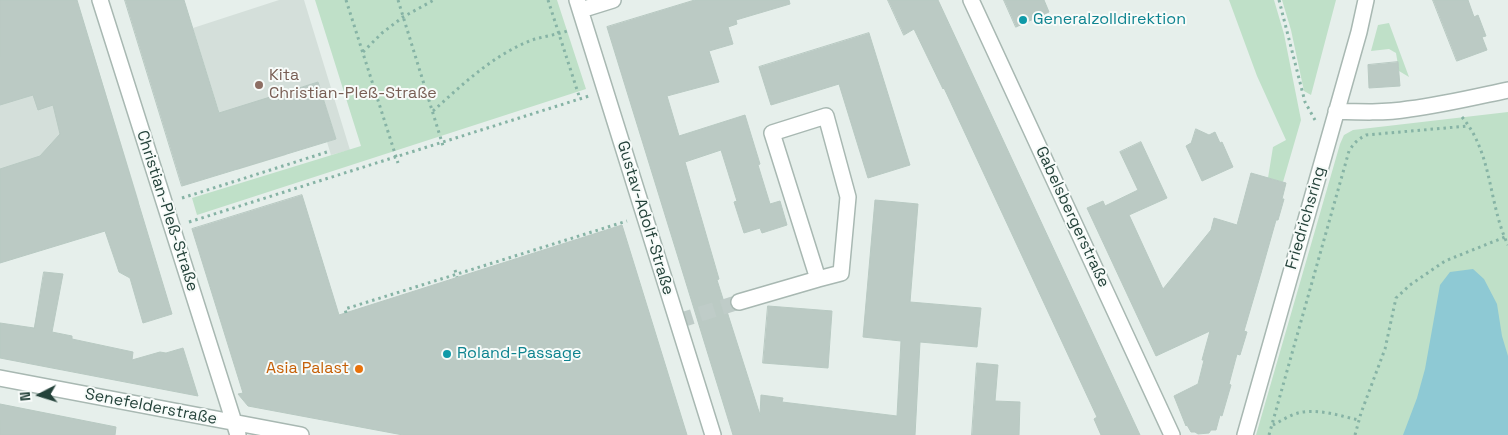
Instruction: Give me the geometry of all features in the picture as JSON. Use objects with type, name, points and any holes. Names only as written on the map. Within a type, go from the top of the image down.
[{"type":"street","name":"Christian-Pleß-Straße","points":[[100,0],[236,429]]},
{"type":"street","points":[[579,5],[613,0]]},
{"type":"street","name":"Gabelsbergerstraße","points":[[972,0],[1172,435]]},
{"type":"street","name":"Friedrichsring","points":[[1244,435],[1359,32],[1366,0]]},
{"type":"street","name":"Gustav-Adolf-Straße","points":[[579,5],[713,435]]},
{"type":"street","points":[[1336,111],[1377,112],[1408,110],[1508,90]]},
{"type":"street","points":[[739,302],[841,273],[848,197],[826,116],[772,133],[818,278]]},
{"type":"street","name":"Senefelderstraße","points":[[0,378],[236,429],[301,435]]},
{"type":"path","points":[[346,0],[398,164]]},
{"type":"path","points":[[398,0],[444,149]]},
{"type":"path","points":[[363,52],[382,33],[403,17],[434,0]]},
{"type":"path","points":[[548,0],[580,99]]},
{"type":"path","points":[[1279,0],[1307,109],[1328,140]]},
{"type":"path","points":[[433,111],[470,77],[497,58],[534,40],[569,31]]},
{"type":"path","points":[[186,223],[606,91]]},
{"type":"path","points":[[1449,103],[1477,139],[1483,153],[1499,220],[1508,245]]},
{"type":"path","points":[[1269,435],[1346,160],[1353,144],[1358,138],[1366,135],[1468,126]]},
{"type":"path","points":[[178,199],[327,152]]},
{"type":"path","points":[[346,313],[345,309],[628,221]]},
{"type":"path","points":[[1355,435],[1385,349],[1396,298],[1410,285],[1445,261],[1504,237]]},
{"type":"path","points":[[1272,426],[1297,413],[1310,412],[1323,412],[1359,420]]},
{"type":"shaded area","name":"Kita Christian-Pleß-Straße","points":[[279,0],[304,0],[350,150],[331,155],[327,142],[336,139],[318,82],[268,97],[286,155],[237,170],[193,28]]},
{"type":"shaded area","points":[[91,45],[139,202],[0,245],[0,73]]},
{"type":"green space","points":[[315,0],[557,0],[586,89],[197,215],[192,198],[361,146]]},
{"type":"green space","points":[[1229,0],[1274,0],[1284,34],[1301,120],[1283,182],[1268,178],[1273,147],[1286,140],[1257,76]]},
{"type":"green space","points":[[1282,0],[1336,0],[1311,95],[1304,91],[1291,30]]},
{"type":"green space","points":[[1389,23],[1409,77],[1399,71],[1396,53],[1389,49],[1371,51],[1378,25]]},
{"type":"green space","points":[[1508,112],[1508,435],[1256,435],[1344,135],[1353,130]]},
{"type":"water","points":[[1473,269],[1484,279],[1497,304],[1502,336],[1508,356],[1508,435],[1403,435],[1417,398],[1425,369],[1440,285],[1450,272]]},
{"type":"building","points":[[0,0],[77,0],[172,314],[143,323],[130,278],[119,272],[105,231],[0,263],[0,169],[40,156],[60,134],[53,105],[38,110],[33,95],[0,105]]},
{"type":"building","points":[[125,0],[184,0],[219,113],[318,82],[336,139],[182,186]]},
{"type":"building","points":[[695,0],[789,0],[790,4],[736,20],[737,24],[728,27],[733,44],[709,51],[719,82],[667,96],[679,136],[745,115],[770,204],[780,201],[787,225],[762,233],[760,228],[744,233],[734,202],[737,201],[721,150],[685,162],[719,279],[717,280],[760,415],[761,395],[783,398],[782,402],[897,416],[901,341],[863,337],[875,200],[918,204],[910,302],[981,308],[977,347],[920,342],[915,435],[733,435],[607,27]]},
{"type":"building","points":[[888,0],[938,0],[1140,435],[1101,435],[1094,419],[1097,417],[944,88],[914,29],[904,35]]},
{"type":"building","name":"Generalzolldirektion","points":[[1004,0],[1044,0],[1049,12],[1016,27]]},
{"type":"building","points":[[1433,0],[1468,0],[1474,17],[1478,15],[1486,36],[1482,37],[1487,50],[1457,61]]},
{"type":"building","points":[[869,33],[910,165],[868,178],[839,84],[771,105],[759,67]]},
{"type":"building","points":[[1398,62],[1400,86],[1369,88],[1368,65]]},
{"type":"building","points":[[1196,129],[1209,135],[1215,132],[1220,143],[1222,142],[1233,167],[1202,181],[1186,146],[1191,143]]},
{"type":"building","points":[[1141,142],[1167,198],[1129,215],[1163,289],[1211,230],[1214,218],[1237,225],[1251,173],[1286,183],[1282,199],[1284,199],[1278,220],[1276,220],[1244,331],[1247,332],[1240,355],[1237,354],[1222,416],[1220,415],[1216,430],[1211,430],[1209,433],[1198,434],[1191,432],[1186,426],[1174,396],[1198,384],[1210,331],[1156,356],[1087,208],[1103,201],[1105,206],[1138,190],[1120,152]]},
{"type":"building","name":"Roland-Passage","points":[[302,195],[339,315],[622,225],[687,435],[403,435],[248,406],[238,394],[243,393],[192,229]]},
{"type":"building","points":[[44,272],[63,274],[52,332],[72,336],[72,339],[133,352],[132,360],[183,348],[198,396],[0,358],[0,323],[34,328]]},
{"type":"building","points":[[768,306],[832,311],[828,368],[763,363]]},
{"type":"building","points":[[977,363],[998,365],[995,401],[1020,402],[1019,435],[972,435]]},
{"type":"building","points":[[0,404],[116,427],[115,435],[0,435]]},
{"type":"tunnel","points":[[678,321],[739,302]]},
{"type":"place","name":"Generalzolldirektion","points":[[1023,20]]},
{"type":"place","name":"Kita Christian-Pleß-Straße","points":[[259,85]]},
{"type":"place","name":"Roland-Passage","points":[[447,354]]},
{"type":"place","name":"Asia Palast","points":[[359,369]]}]
